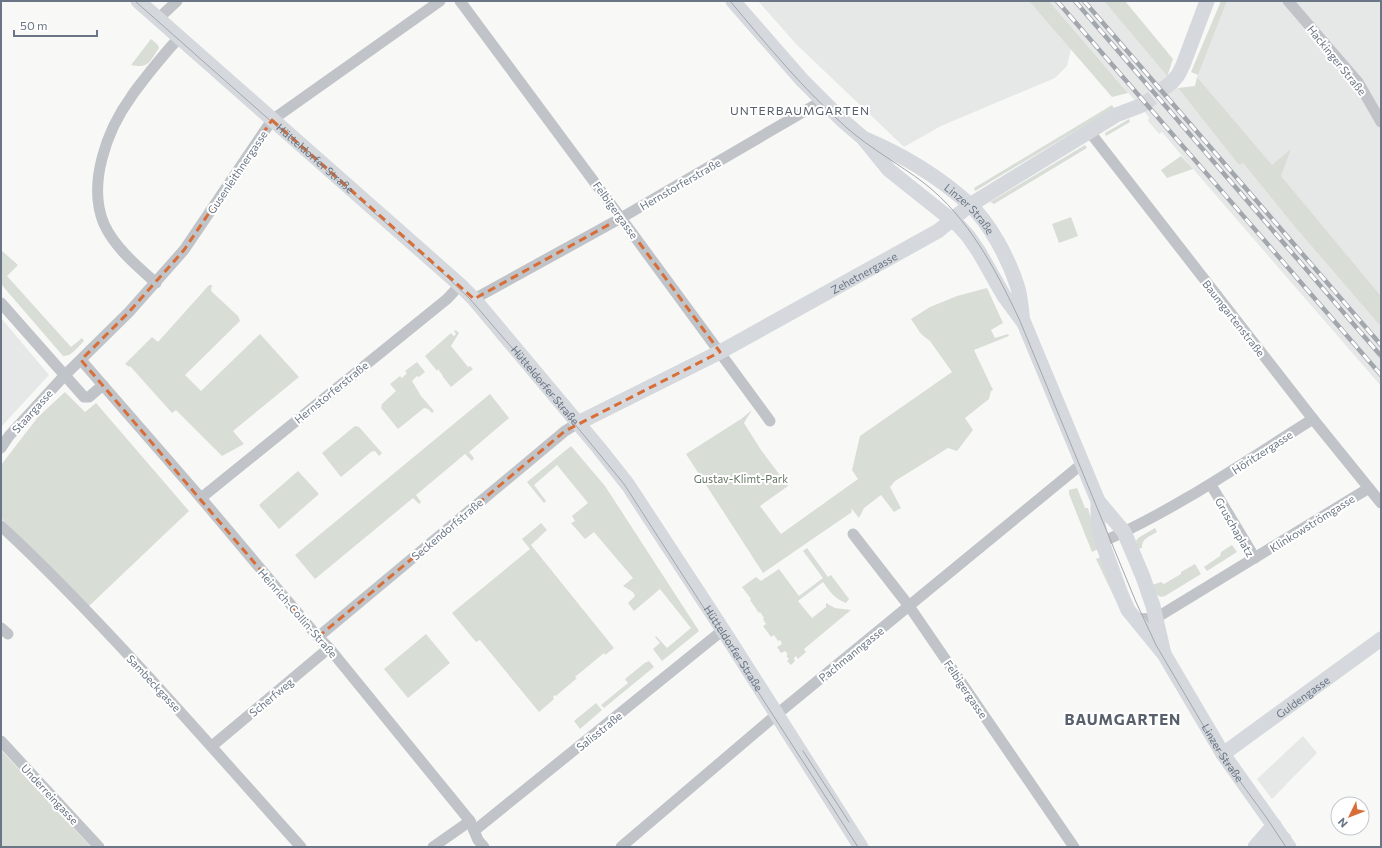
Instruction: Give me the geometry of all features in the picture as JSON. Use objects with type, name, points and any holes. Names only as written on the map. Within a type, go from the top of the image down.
[{"type":"main road","name":"Hütteldorfer Straße","points":[[138,1],[474,299],[628,485],[723,630],[861,847]]},
{"type":"main road","name":"Linzer Straße","points":[[734,1],[794,71],[822,101],[863,138],[889,170],[951,220],[968,236],[1004,296],[1024,323]]},
{"type":"main road","points":[[1172,82],[1178,75],[1183,65],[1207,1]]},
{"type":"main road","name":"Zehetnergasse","points":[[578,423],[720,352],[938,231],[970,204],[1120,113],[1140,106]]},
{"type":"main road","name":"Linzer Straße","points":[[863,138],[910,161],[970,204],[991,230],[1017,285],[1024,323],[1098,501],[1124,532],[1143,577],[1156,618],[1164,654]]},
{"type":"main road","name":"Linzer Straße","points":[[1098,501],[1098,524],[1102,542],[1128,610],[1137,619],[1164,654],[1223,754],[1287,843]]},
{"type":"main road","name":"Guldengasse","points":[[1223,754],[1381,639]]},
{"type":"main road","points":[[1255,847],[1274,825]]},
{"type":"main road","points":[[1271,847],[1287,843]]},
{"type":"street","points":[[158,19],[177,1]]},
{"type":"street","name":"Gusenleithnergasse","points":[[64,376],[129,312],[184,250],[272,120],[440,1]]},
{"type":"street","name":"Felbigergasse","points":[[460,1],[622,218],[770,421]]},
{"type":"street","name":"Hackinger Straße","points":[[1288,1],[1358,82],[1381,122]]},
{"type":"street","points":[[156,283],[125,254],[108,230],[100,212],[98,184],[102,160],[112,131],[121,114],[130,98],[165,53],[179,38]]},
{"type":"street","name":"Hernstorferstraße","points":[[474,299],[622,218],[822,101]]},
{"type":"street","name":"Baumgartenstraße","points":[[1089,131],[1313,419],[1381,503]]},
{"type":"street","name":"Hernstorferstraße","points":[[201,498],[447,299],[460,285]]},
{"type":"street","points":[[1,303],[80,394],[86,397],[91,395],[103,385]]},
{"type":"street","name":"Heinrich-Collin-Straße","points":[[81,360],[329,648],[472,826],[478,840],[484,847]]},
{"type":"street","name":"Staargasse","points":[[1,448],[9,436],[64,376]]},
{"type":"street","name":"Höritzergasse","points":[[1211,485],[1313,419]]},
{"type":"street","name":"Seckendorfstraße","points":[[318,637],[565,431],[578,423]]},
{"type":"street","name":"Pachmanngasse","points":[[621,847],[776,715],[1083,463]]},
{"type":"street","name":"Gruschaplatz","points":[[1102,542],[1124,532],[1211,485],[1255,558],[1156,618],[1137,619]]},
{"type":"street","name":"Klinkowströmgasse","points":[[1255,558],[1369,488]]},
{"type":"street","name":"Sambeckgasse","points":[[1,526],[89,613],[212,746],[301,847]]},
{"type":"street","name":"Felbigergasse","points":[[853,534],[909,606],[1074,847]]},
{"type":"street","name":"Salisstraße","points":[[472,826],[723,630]]},
{"type":"street","name":"Scherfweg","points":[[212,746],[329,648]]},
{"type":"street","name":"Underreingasse","points":[[1,741],[99,847]]},
{"type":"street","points":[[433,847],[472,826]]},
{"type":"highlighted area","points":[[272,120],[474,299],[621,218],[720,352],[565,431],[318,637],[81,360],[129,312],[184,250]]},
{"type":"shaded area","points":[[758,1],[1029,1],[1071,49],[1067,66],[1055,78],[941,126],[904,147],[796,44]]},
{"type":"shaded area","points":[[1049,1],[1104,1],[1178,88],[1239,164],[1243,163],[1295,227],[1381,327],[1381,386],[1162,132],[1159,134],[1148,121],[1149,117]]},
{"type":"shaded area","points":[[1227,1],[1381,1],[1381,296],[1197,77]]},
{"type":"shaded area","points":[[1,318],[49,375],[1,427]]},
{"type":"shaded area","points":[[1303,736],[1317,753],[1272,799],[1257,779]]},
{"type":"green space","points":[[1029,1],[1049,1],[1128,93],[1112,97]]},
{"type":"green space","points":[[1104,1],[1125,1],[1173,59],[1168,74],[1169,78]]},
{"type":"green space","points":[[1221,1],[1227,1],[1198,75],[1191,72]]},
{"type":"green space","points":[[151,39],[158,45],[159,48],[151,60],[142,66],[131,65]]},
{"type":"green space","points":[[1197,77],[1272,165],[1291,149],[1281,176],[1381,296],[1381,327],[1295,227],[1243,163],[1239,165],[1178,88],[1195,86]]},
{"type":"green space","points":[[1112,105],[1114,108],[975,191],[974,188]]},
{"type":"green space","points":[[1129,119],[1130,122],[1106,136],[1105,133]]},
{"type":"green space","points":[[1085,145],[1087,148],[994,204],[990,202]]},
{"type":"green space","points":[[1181,156],[1193,169],[1167,178],[1161,170]]},
{"type":"green space","points":[[1071,217],[1078,236],[1059,243],[1052,224]]},
{"type":"green space","points":[[1,250],[18,265],[7,276],[71,347],[82,338],[84,341],[72,353],[63,356],[1,284]]},
{"type":"green space","points":[[209,285],[212,285],[211,291],[238,316],[240,321],[185,375],[201,391],[260,334],[299,377],[233,431],[244,444],[222,456],[176,410],[172,413],[130,366],[129,367],[125,364],[152,337],[158,342]]},
{"type":"green space","name":"Gustav-Klimt-Park","points":[[987,288],[1003,323],[991,330],[995,338],[1008,334],[1009,336],[974,350],[993,390],[991,391],[989,399],[965,418],[973,430],[957,451],[948,448],[895,481],[890,487],[901,508],[894,512],[881,495],[864,508],[859,518],[852,509],[852,512],[763,573],[686,454],[741,419],[752,410],[744,423],[761,450],[788,486],[760,506],[781,534],[858,479],[852,470],[860,436],[952,372],[930,341],[921,334],[911,319],[930,307],[957,296]]},
{"type":"green space","points":[[456,330],[459,333],[451,346],[468,367],[470,366],[473,369],[451,387],[438,369],[437,371],[425,356],[451,333],[454,336],[456,334],[454,331]]},
{"type":"green space","points":[[417,362],[425,372],[419,377],[417,376],[412,381],[421,396],[434,411],[432,413],[428,409],[424,408],[398,429],[381,408],[382,404],[396,391],[390,384],[400,376],[402,378],[407,373],[405,371]]},
{"type":"green space","points":[[65,392],[85,412],[96,403],[189,511],[89,606],[1,518],[1,465],[38,417]]},
{"type":"green space","points":[[490,394],[509,418],[469,452],[474,458],[472,461],[465,454],[416,495],[421,502],[419,504],[413,498],[315,579],[295,555]]},
{"type":"green space","points":[[355,426],[359,427],[382,453],[379,456],[375,451],[371,452],[341,477],[322,453]]},
{"type":"green space","points":[[571,446],[605,486],[699,631],[662,661],[653,649],[660,643],[655,637],[656,636],[667,648],[691,628],[660,589],[634,611],[628,603],[635,596],[633,592],[623,586],[633,578],[594,532],[585,539],[571,523],[575,521],[572,516],[588,503],[557,465],[534,485],[546,501],[544,503],[527,482]]},
{"type":"green space","points":[[298,471],[319,494],[279,529],[259,505]]},
{"type":"green space","points":[[1077,488],[1085,508],[1088,508],[1100,548],[1092,552],[1069,494],[1069,490]]},
{"type":"green space","points":[[541,523],[547,530],[531,545],[614,648],[605,655],[604,653],[575,677],[577,678],[556,696],[555,695],[553,697],[554,699],[539,712],[480,640],[476,642],[452,613],[530,549],[522,539]]},
{"type":"green space","points":[[1155,528],[1157,532],[1146,538],[1143,542],[1142,548],[1138,549],[1136,541],[1138,538]]},
{"type":"green space","points":[[1232,545],[1237,552],[1207,571],[1204,567],[1220,556],[1221,552]]},
{"type":"green space","points":[[807,548],[828,577],[831,575],[849,599],[846,603],[839,599],[830,592],[823,582],[798,601],[812,618],[826,607],[826,603],[835,608],[851,610],[804,649],[806,652],[798,659],[796,656],[794,658],[795,661],[791,665],[787,661],[789,659],[787,657],[787,653],[785,651],[781,653],[777,647],[782,644],[780,640],[778,641],[774,635],[771,637],[763,626],[766,624],[763,619],[764,618],[742,587],[756,577],[761,581],[779,569],[799,596],[823,578],[803,551]]},
{"type":"green space","points":[[1103,556],[1115,599],[1096,559]]},
{"type":"green space","points":[[1195,564],[1201,574],[1165,596],[1161,597],[1157,595],[1152,585],[1161,582],[1164,584]]},
{"type":"green space","points":[[426,634],[450,663],[408,698],[384,669]]},
{"type":"green space","points":[[649,661],[654,667],[604,708],[601,705],[628,683],[625,679]]},
{"type":"green space","points":[[596,703],[602,710],[580,729],[574,721]]},
{"type":"green space","points":[[1,750],[91,847],[1,847]]},
{"type":"tunnel","points":[[1140,106],[1172,82]]},
{"type":"tram line","points":[[135,1],[447,277],[470,299],[513,349],[624,484],[858,847]]},
{"type":"tram line","points":[[730,1],[786,67],[831,113],[856,136],[924,183],[940,197],[955,212],[980,246],[991,264],[1020,321],[1136,602],[1156,645],[1220,754],[1286,847]]},
{"type":"tram line","points":[[803,751],[849,822]]},
{"type":"railway","points":[[1057,1],[1381,375]]},
{"type":"railway","points":[[1075,1],[1381,356]]},
{"type":"railway","points":[[1084,1],[1381,345]]},
{"type":"district","name":"UNTERBAUMGARTEN","points":[[800,110]]},
{"type":"district","name":"BAUMGARTEN","points":[[1123,719]]}]
